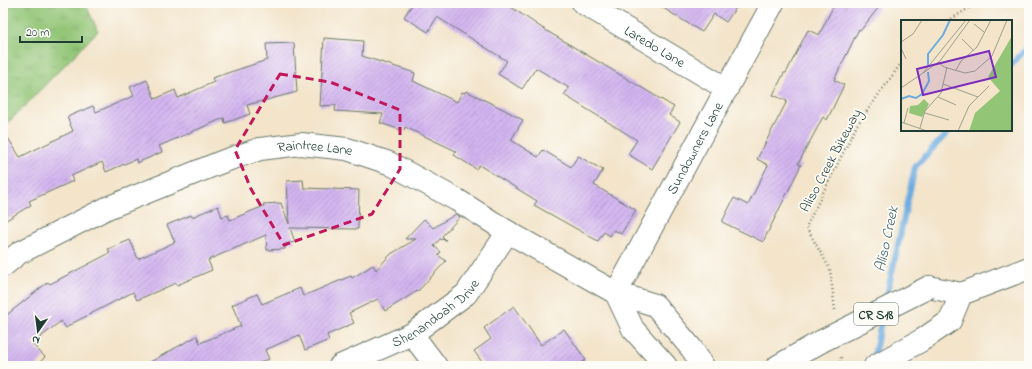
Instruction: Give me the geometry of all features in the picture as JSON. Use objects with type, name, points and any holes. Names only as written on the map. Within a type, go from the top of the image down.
[{"type":"street","name":"Laredo Lane","points":[[583,3],[727,89]]},
{"type":"street","name":"Sundowners Lane","points":[[616,293],[773,3]]},
{"type":"street","name":"Raintree Lane","points":[[3,266],[20,253],[108,208],[224,161],[260,149],[301,144],[347,149],[389,163],[457,200],[508,232],[616,293],[654,305],[692,348],[704,366]]},
{"type":"street","name":"Shenandoah Drive","points":[[340,366],[412,334],[466,294],[508,232]]},
{"type":"street","points":[[875,366],[922,340],[950,322],[961,294],[1029,268]]},
{"type":"street","name":"CR S18","points":[[778,366],[831,346],[929,287],[961,294]]},
{"type":"street","points":[[616,293],[633,329],[666,366]]},
{"type":"street","points":[[652,350],[677,331]]},
{"type":"street","points":[[412,334],[436,366]]},
{"type":"path","points":[[950,20],[977,3]]},
{"type":"path","name":"Aliso Creek Bikeway","points":[[836,314],[830,269],[806,227],[857,125],[901,63]]},
{"type":"path","points":[[831,346],[841,359],[839,366]]},
{"type":"highlighted area","points":[[280,74],[330,82],[400,110],[400,169],[372,214],[284,245],[251,189],[235,150]]},
{"type":"green space","points":[[3,3],[85,3],[98,31],[3,128]]},
{"type":"building","points":[[413,3],[505,3],[542,28],[674,107],[669,115],[680,122],[652,169],[628,154],[637,140],[564,95],[569,88],[536,68],[522,89],[498,74],[507,61],[437,17],[428,32],[404,17]]},
{"type":"building","points":[[655,3],[739,3],[726,22],[714,14],[702,32]]},
{"type":"building","points":[[835,3],[882,3],[861,30],[859,29],[834,80],[844,85],[827,120],[823,117],[798,164],[801,165],[763,242],[722,222],[734,198],[748,205],[768,165],[757,159],[787,101],[773,95],[808,30],[819,35]]},
{"type":"building","points":[[324,38],[363,41],[362,56],[415,73],[413,81],[457,102],[462,92],[465,93],[466,91],[505,110],[523,120],[511,140],[538,157],[543,150],[571,167],[578,156],[603,170],[594,185],[636,210],[621,234],[614,230],[610,236],[604,232],[598,241],[534,205],[537,201],[479,165],[476,169],[454,155],[456,151],[405,127],[404,131],[380,123],[383,114],[335,111],[336,105],[320,106]]},
{"type":"building","points":[[294,43],[297,92],[247,105],[250,114],[225,123],[224,118],[159,146],[162,152],[137,163],[136,159],[106,172],[102,162],[71,176],[73,181],[29,201],[31,205],[3,222],[3,130],[20,157],[73,131],[67,117],[93,106],[96,112],[134,96],[130,87],[147,80],[155,99],[175,90],[178,98],[214,82],[212,78],[267,60],[266,44]]},
{"type":"building","points":[[303,180],[304,188],[359,190],[358,229],[290,228],[295,242],[285,244],[285,249],[267,250],[266,235],[208,260],[212,270],[177,285],[176,283],[137,300],[133,292],[66,328],[61,321],[32,344],[45,357],[36,366],[3,366],[3,318],[48,282],[50,284],[110,253],[108,249],[130,240],[138,259],[175,242],[167,225],[191,215],[192,217],[218,206],[222,217],[228,215],[230,220],[264,206],[263,204],[281,203],[289,224],[287,181]]},
{"type":"building","points":[[456,214],[460,217],[442,236],[446,240],[440,239],[434,246],[441,252],[438,255],[446,261],[419,290],[385,311],[378,299],[349,313],[354,323],[327,335],[329,340],[305,350],[299,335],[265,350],[269,359],[252,366],[143,366],[197,336],[200,343],[241,326],[232,305],[257,294],[262,304],[300,288],[303,296],[351,276],[352,278],[373,265],[376,270],[391,254],[416,239],[405,239],[424,219],[433,228]]},
{"type":"building","points":[[514,306],[541,345],[564,329],[586,360],[577,366],[485,366],[474,351],[491,339],[484,328]]},
{"type":"waterway","name":"Aliso Creek","points":[[1012,64],[1029,46]]},
{"type":"waterway","name":"Aliso Creek","points":[[885,304],[915,167],[949,131]]},
{"type":"waterway","name":"Aliso Creek","points":[[873,361],[882,317]]}]
